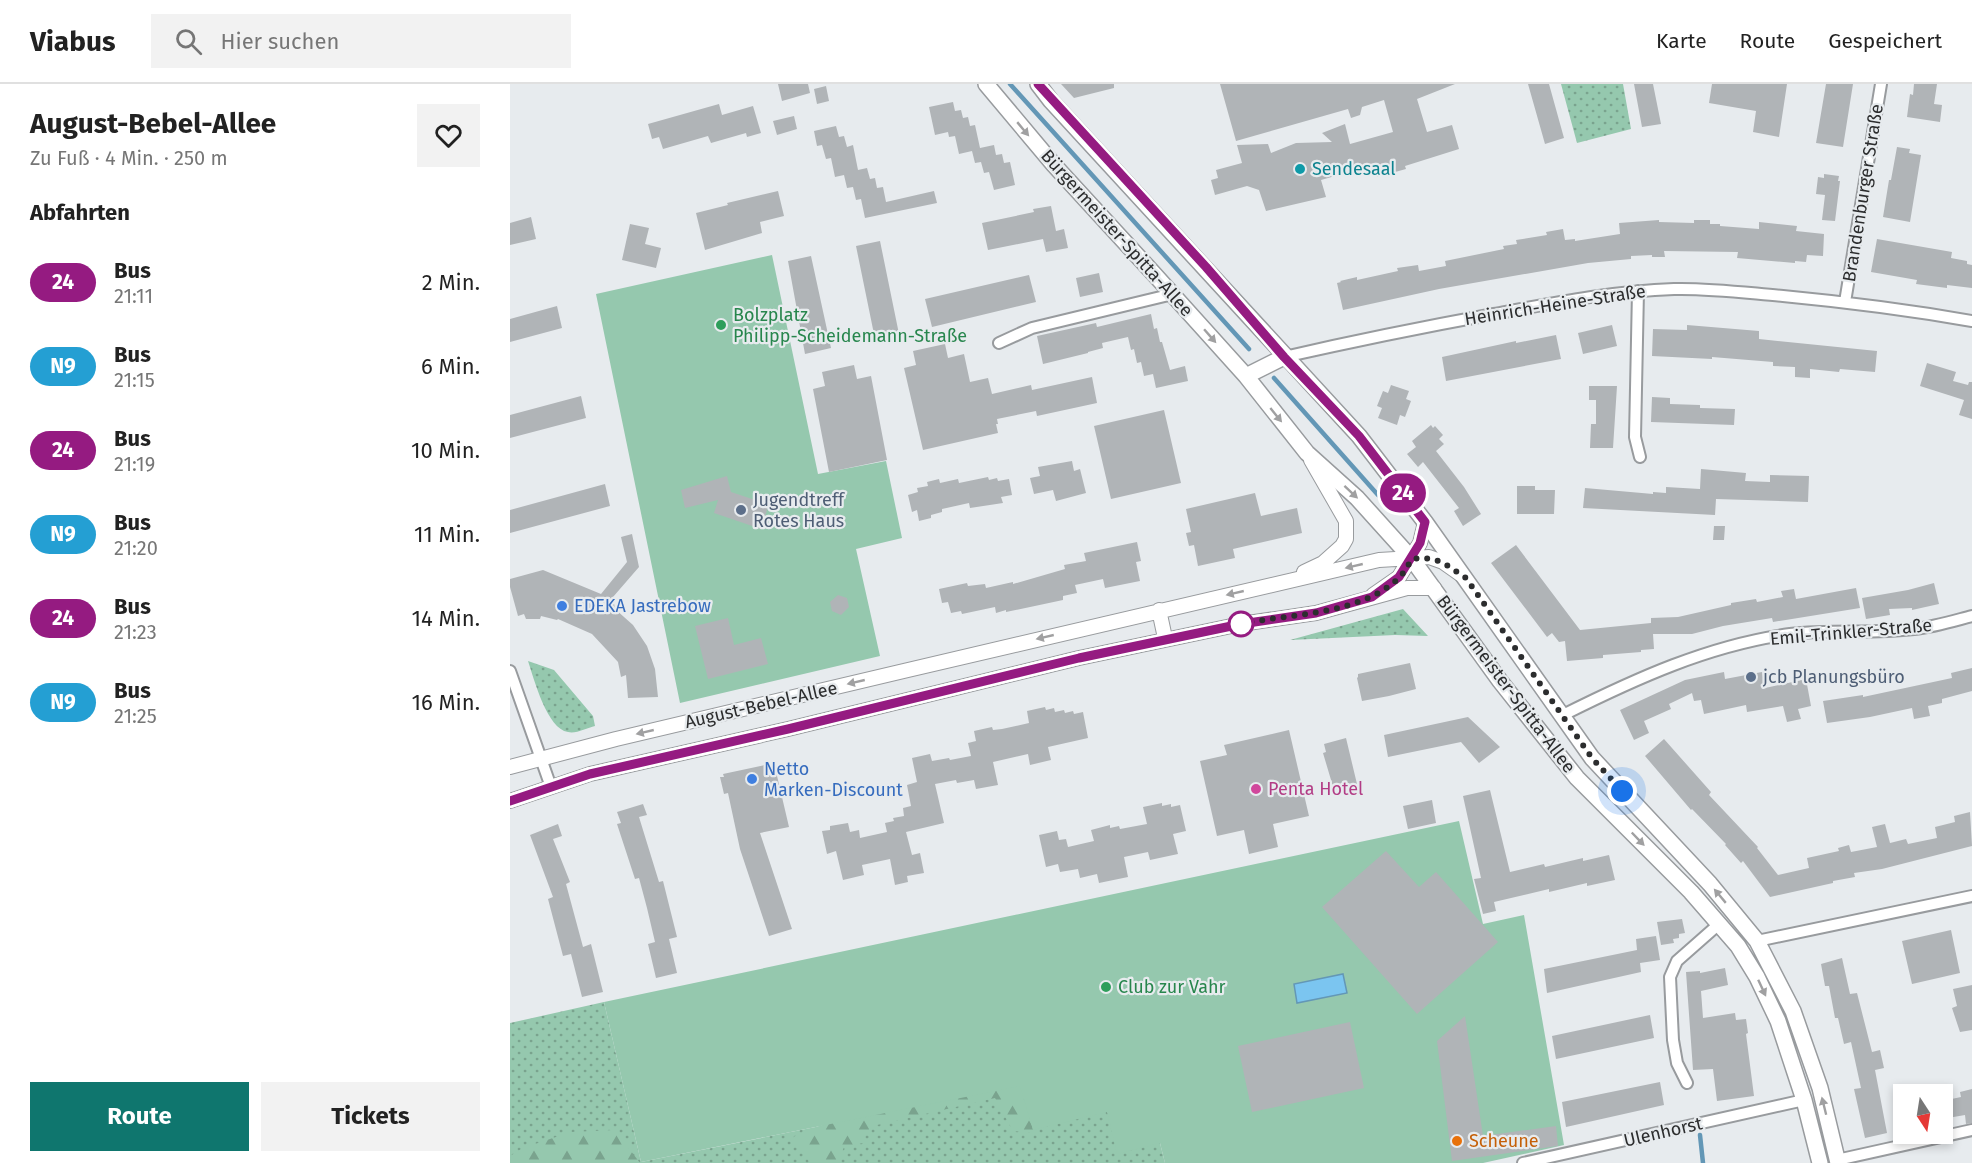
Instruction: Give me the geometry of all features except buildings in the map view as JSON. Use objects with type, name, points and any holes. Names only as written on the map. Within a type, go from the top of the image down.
[{"type":"main road","name":"Bürgermeister-Spitta-Allee","points":[[1038,84],[1051,101],[1206,267],[1284,357],[1359,436],[1466,578],[1592,758],[1710,884],[1757,941],[1793,1011],[1820,1088],[1838,1161]]},
{"type":"main road","name":"Bürgermeister-Spitta-Allee","points":[[990,86],[1054,165],[1246,376],[1307,453],[1357,498],[1412,559],[1500,681],[1577,778],[1690,892],[1738,946],[1757,977],[1778,1021],[1804,1100],[1820,1163]]},
{"type":"main road","points":[[1246,376],[1284,357]]},
{"type":"street","name":"Brandenburger Straße","points":[[1845,302],[1881,84]]},
{"type":"street","name":"Heinrich-Heine-Straße","points":[[1284,357],[1385,334],[1533,306],[1638,291],[1677,289],[1734,292],[1845,302],[1972,321]]},
{"type":"street","points":[[1638,291],[1635,437],[1640,457]]},
{"type":"street","points":[[999,342],[1032,328],[1173,294]]},
{"type":"street","name":"August-Bebel-Allee","points":[[1292,579],[1323,562],[1342,546],[1346,539],[1346,521],[1307,453]]},
{"type":"street","name":"August-Bebel-Allee","points":[[1372,597],[1399,577],[1412,559],[1420,543],[1425,522]]},
{"type":"street","points":[[1412,559],[1429,557],[1443,562],[1466,578]]},
{"type":"street","name":"August-Bebel-Allee","points":[[510,767],[1292,579],[1378,560],[1412,559]]},
{"type":"street","name":"August-Bebel-Allee","points":[[510,801],[590,774],[1165,638],[1316,613],[1407,588],[1434,588]]},
{"type":"street","points":[[1159,610],[1165,638]]},
{"type":"street","name":"Emil-Trinkler-Straße","points":[[1563,715],[1618,687],[1688,658],[1741,643],[1792,634],[1912,630],[1972,616]]},
{"type":"street","points":[[510,671],[550,787]]},
{"type":"street","points":[[1757,941],[1972,896]]},
{"type":"street","points":[[1687,1083],[1677,1063],[1673,1040],[1670,977],[1677,960],[1719,924]]},
{"type":"street","name":"Ulenhorst","points":[[1522,1163],[1804,1100]]},
{"type":"street","points":[[1838,1161],[1972,1130]]},
{"type":"green space","points":[[1561,84],[1623,84],[1631,129],[1577,143]]},
{"type":"green space","points":[[772,255],[818,474],[886,461],[902,538],[856,549],[880,656],[680,703],[596,294]]},
{"type":"green space","points":[[1403,609],[1428,636],[1395,635],[1290,640]]},
{"type":"green space","points":[[528,661],[554,670],[593,716],[595,726],[574,732],[560,729],[542,702]]},
{"type":"green space","name":"Club zur Vahr","points":[[1459,821],[1483,924],[1524,915],[1564,1145],[1483,1163],[1165,1163],[1160,1143],[1117,1154],[1107,1112],[1033,1130],[1020,1086],[641,1162],[604,1002]]},
{"type":"green space","points":[[604,1002],[641,1162],[1021,1086],[1107,1112],[1160,1143],[1165,1163],[510,1163],[510,1023]]},
{"type":"green space","points":[[1019,1080],[1034,1133],[1013,1131],[995,1098],[877,1125],[865,1132],[863,1143],[844,1147],[838,1163],[810,1163],[793,1137],[839,1118]]},
{"type":"green space","points":[[615,1130],[640,1163],[510,1163],[510,1156],[523,1148],[571,1132]]},
{"type":"water","points":[[1343,974],[1347,993],[1297,1003],[1294,984]]},
{"type":"waterway","points":[[1010,84],[1249,349]]},
{"type":"waterway","points":[[1274,378],[1378,495]]},
{"type":"waterway","points":[[1700,1135],[1703,1163]]},
{"type":"bus line","name":"24","points":[[510,801],[573,778],[675,756],[1079,658],[1165,638],[1316,613],[1372,597],[1399,577],[1420,543],[1425,522],[1359,436],[1284,357],[1206,267],[1051,101],[1038,84]]},
{"type":"place","name":"Sendesaal","points":[[1300,169]]},
{"type":"place","name":"Bolzplatz Philipp-Scheidemann-Straße","points":[[721,325]]},
{"type":"place","name":"Jugendtreff Rotes Haus","points":[[741,510]]},
{"type":"place","name":"EDEKA Jastrebow","points":[[562,606]]},
{"type":"place","name":"jcb Planungsbüro","points":[[1751,677]]},
{"type":"place","name":"Netto Marken-Discount","points":[[752,779]]},
{"type":"place","name":"Penta Hotel","points":[[1256,789]]},
{"type":"place","name":"Club zur Vahr","points":[[1106,987]]},
{"type":"place","name":"Scheune","points":[[1457,1141]]},
{"type":"route","points":[[1241,624],[1316,613],[1372,597],[1399,577],[1412,559],[1429,557],[1443,562],[1466,578],[1592,758],[1622,791]]}]
